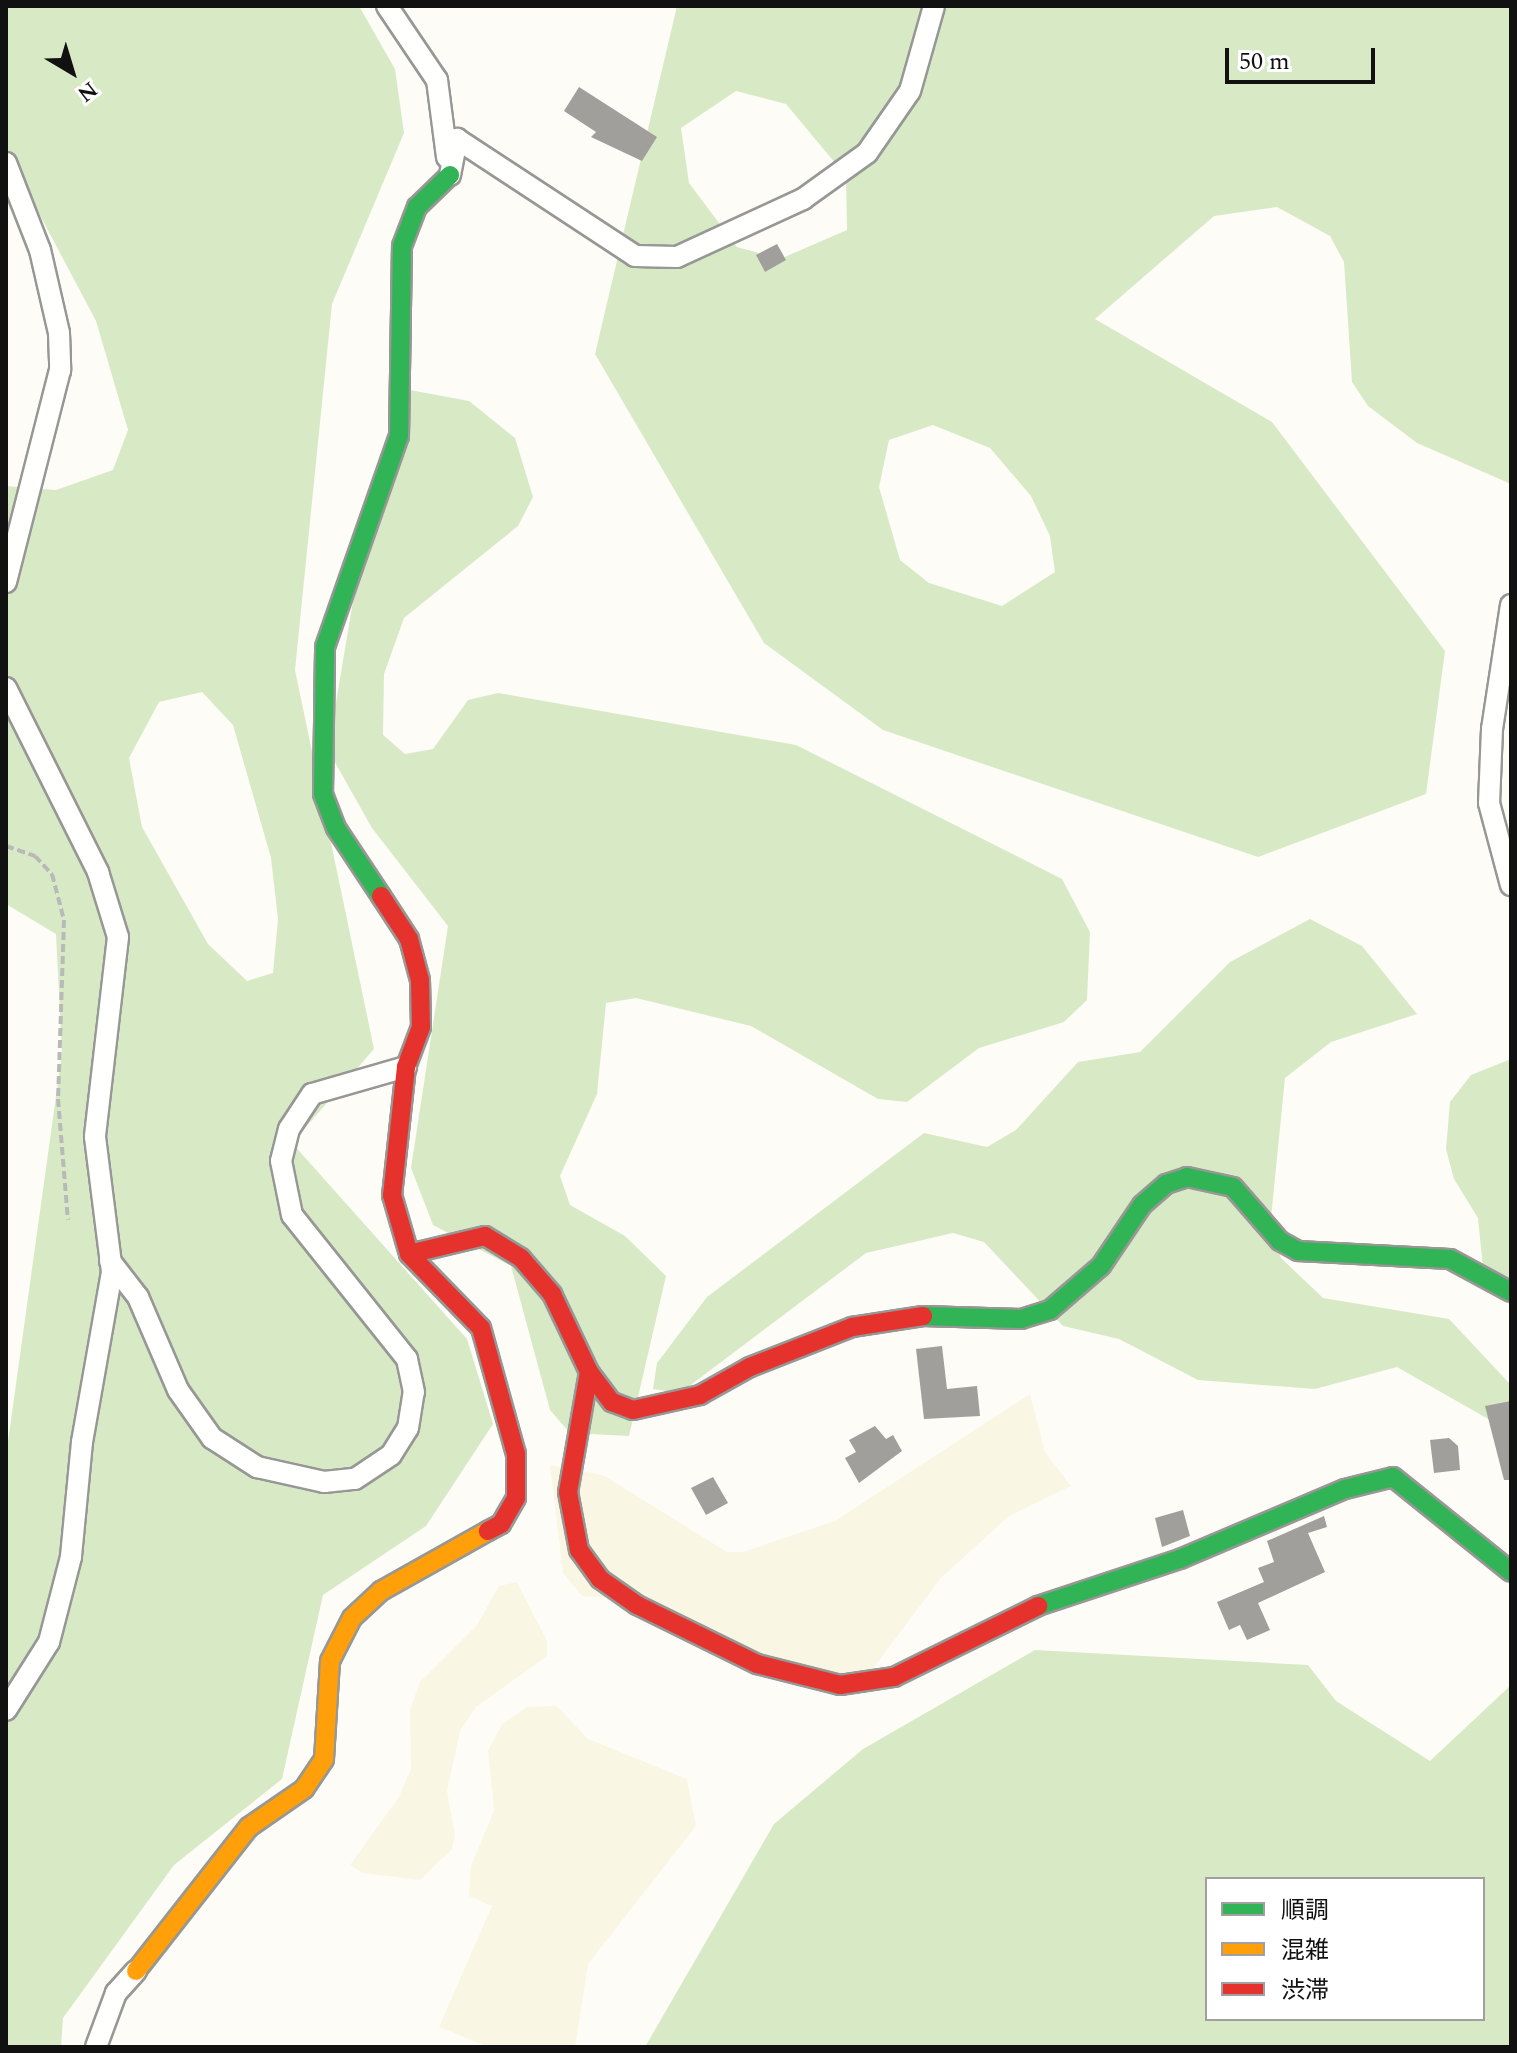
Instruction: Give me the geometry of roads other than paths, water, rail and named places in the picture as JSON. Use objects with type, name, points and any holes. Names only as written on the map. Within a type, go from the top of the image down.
[{"type":"street","points":[[387,6],[437,80],[450,175]]},
{"type":"street","points":[[96,2047],[116,1993],[249,1827],[304,1789],[324,1759],[330,1661],[352,1618],[381,1591],[501,1524],[516,1498],[514,1440],[481,1328],[409,1254],[392,1195],[406,1067],[421,1027],[420,980],[409,939],[349,850],[323,794],[325,647],[399,436],[402,246],[417,207],[450,175],[457,139],[635,256],[677,257],[803,199],[867,153],[910,91],[934,6]]},
{"type":"street","points":[[6,163],[40,250],[59,333],[60,370],[6,582]]},
{"type":"street","points":[[1511,605],[1492,729],[1489,803],[1511,885]]},
{"type":"street","points":[[6,688],[116,917],[95,1137],[110,1261],[63,1607],[49,1642],[6,1710]]},
{"type":"street","points":[[110,1261],[138,1297],[178,1390],[212,1438],[257,1467],[289,1478],[355,1479],[379,1463],[408,1428],[414,1392],[407,1359],[292,1215],[281,1161],[289,1129],[312,1094],[406,1067]]},
{"type":"street","points":[[409,1254],[485,1236],[521,1258],[552,1294],[589,1372],[612,1402],[633,1410],[666,1406],[852,1327],[903,1315],[1021,1319],[1050,1310],[1101,1266],[1142,1205],[1166,1184],[1187,1177],[1233,1187],[1280,1241],[1298,1251],[1450,1259],[1511,1292]]},
{"type":"street","points":[[589,1372],[568,1492],[579,1550],[600,1579],[637,1605],[757,1664],[840,1685],[894,1677],[1035,1607],[1180,1559],[1345,1489],[1393,1477],[1511,1572]]}]
